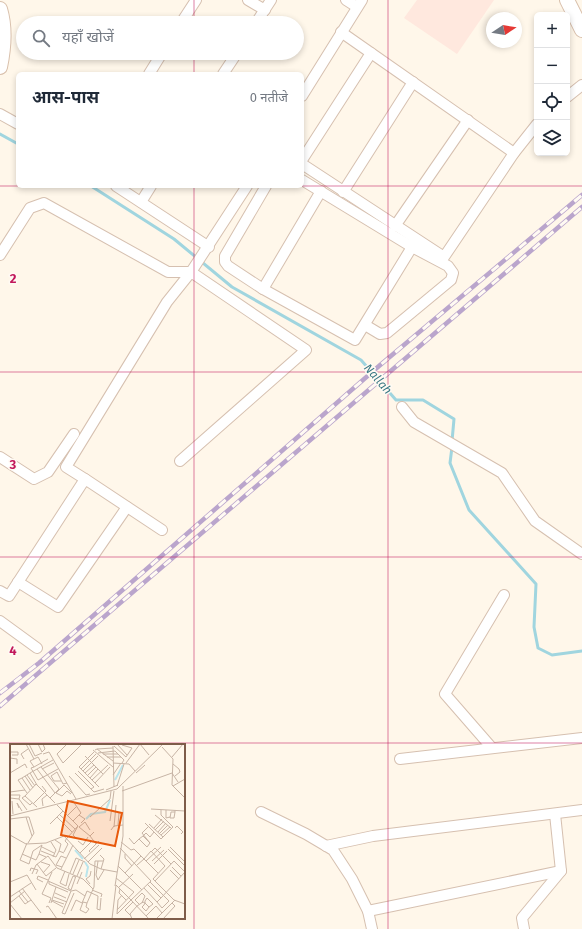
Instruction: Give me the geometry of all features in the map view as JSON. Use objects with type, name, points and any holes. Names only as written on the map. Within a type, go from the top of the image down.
[{"type":"street","points":[[186,16],[196,0]]},
{"type":"street","points":[[248,0],[265,10]]},
{"type":"street","points":[[261,16],[271,0]]},
{"type":"street","points":[[304,93],[360,4],[346,0]]},
{"type":"street","points":[[567,0],[582,30]]},
{"type":"street","points":[[0,9],[4,42],[0,67]]},
{"type":"street","points":[[341,32],[514,153]]},
{"type":"street","points":[[304,157],[371,53]]},
{"type":"street","points":[[150,72],[158,60]]},
{"type":"street","points":[[224,72],[232,60]]},
{"type":"street","points":[[343,192],[413,82]]},
{"type":"street","points":[[570,95],[582,85]]},
{"type":"street","points":[[0,114],[16,123]]},
{"type":"street","points":[[395,226],[468,120]]},
{"type":"street","points":[[304,165],[444,257],[514,153],[534,128]]},
{"type":"street","points":[[304,181],[412,247],[448,266],[453,273],[451,280],[388,333],[380,334],[365,325]]},
{"type":"street","points":[[119,188],[209,247]]},
{"type":"street","points":[[141,202],[150,188]]},
{"type":"street","points":[[162,530],[66,467],[167,302],[209,247],[246,188]]},
{"type":"street","points":[[265,188],[225,256],[225,262],[228,266],[263,289],[355,340],[412,247]]},
{"type":"street","points":[[263,289],[320,191]]},
{"type":"street","points":[[238,199],[252,209]]},
{"type":"street","points":[[0,256],[30,208],[44,203],[168,272],[191,272],[306,350],[180,461]]},
{"type":"street","points":[[402,407],[414,422],[502,473],[535,521],[582,554]]},
{"type":"street","points":[[0,457],[34,479],[48,472],[74,434]]},
{"type":"street","points":[[0,591],[9,596],[85,479]]},
{"type":"street","points":[[18,582],[58,607],[127,507]]},
{"type":"street","points":[[492,748],[445,694],[504,595]]},
{"type":"street","points":[[0,621],[37,648]]},
{"type":"street","points":[[400,759],[582,738]]},
{"type":"street","points":[[326,846],[373,836],[582,810]]},
{"type":"street","points":[[261,812],[333,850],[352,879],[368,911],[372,929]]},
{"type":"street","points":[[524,929],[522,918],[561,871],[555,814]]},
{"type":"street","points":[[368,911],[561,871]]},
{"type":"shaded area","points":[[417,0],[494,0],[457,54],[404,18]]},
{"type":"waterway","name":"Nallah","points":[[0,134],[16,143]]},
{"type":"waterway","name":"Nallah","points":[[94,188],[174,239],[232,287],[361,360],[396,400],[423,400],[454,419],[452,441]]},
{"type":"waterway","name":"Nallah","points":[[452,447],[450,463],[469,510],[536,584],[534,627],[538,648],[552,655],[582,651]]},
{"type":"railway","points":[[0,693],[39,663],[379,366],[582,195]]},
{"type":"railway","points":[[0,706],[582,207]]}]
